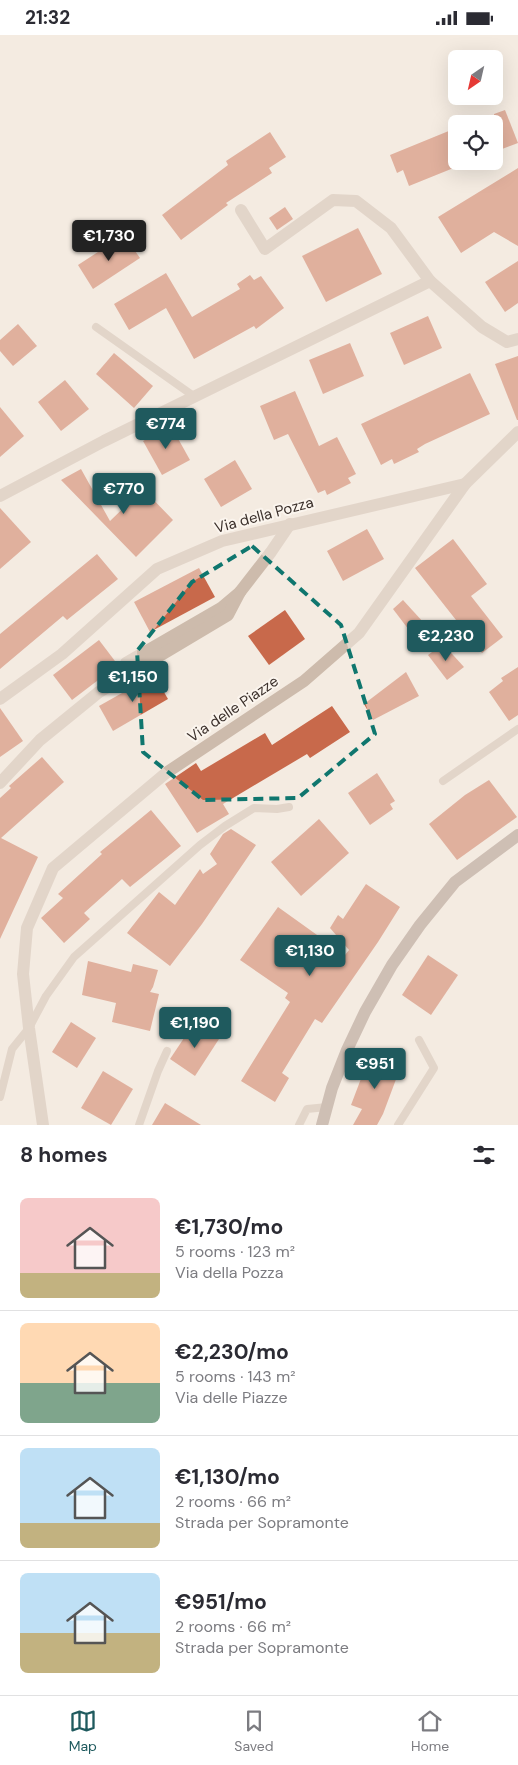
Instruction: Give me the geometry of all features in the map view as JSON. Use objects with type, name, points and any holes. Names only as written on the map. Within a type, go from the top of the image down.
[{"type":"main road","points":[[322,1125],[335,1081],[365,1012],[392,965],[420,925],[455,882],[518,835]]},
{"type":"street","points":[[241,210],[265,249],[333,200],[356,201],[391,228],[430,281],[482,327],[507,342],[518,339]]},
{"type":"street","points":[[1,493],[430,281]]},
{"type":"street","name":"Via delle Piazze","points":[[43,1125],[29,1028],[24,974],[27,928],[53,868],[166,773],[304,681],[359,633],[465,484],[518,432]]},
{"type":"street","name":"Via della Pozza","points":[[0,699],[62,654],[157,569],[222,541],[465,484]]},
{"type":"street","points":[[0,783],[40,740],[99,692],[228,615],[240,592],[290,524]]},
{"type":"street","points":[[126,663],[221,608],[240,592]]},
{"type":"lane","points":[[96,327],[196,397]]},
{"type":"lane","points":[[443,781],[518,729]]},
{"type":"lane","points":[[0,1097],[12,1049],[29,1028],[46,996],[74,957],[200,845],[225,826],[254,809],[289,807]]},
{"type":"lane","points":[[398,1125],[434,1068],[419,1040]]},
{"type":"lane","points":[[138,1125],[167,1051]]},
{"type":"lane","points":[[299,1125],[307,1109],[327,1107]]},
{"type":"highlighted area","points":[[252,546],[341,625],[375,734],[298,798],[203,800],[143,752],[137,651],[192,582]]},
{"type":"building","points":[[505,110],[518,143],[503,149],[503,115],[494,114]]},
{"type":"building","points":[[448,131],[449,170],[409,186],[403,170],[397,173],[390,155]]},
{"type":"building","points":[[270,132],[286,157],[269,168],[272,173],[226,203],[228,205],[181,240],[162,215],[228,165],[226,161]]},
{"type":"building","points":[[518,168],[518,246],[494,232],[461,253],[438,217]]},
{"type":"building","points":[[285,207],[293,219],[277,230],[269,218]]},
{"type":"building","points":[[358,228],[382,274],[326,302],[302,256]]},
{"type":"building","points":[[124,235],[140,258],[93,289],[78,265]]},
{"type":"building","points":[[518,261],[518,303],[505,312],[485,282]]},
{"type":"building","points":[[166,273],[192,317],[240,289],[237,284],[250,275],[254,280],[261,276],[284,308],[256,329],[254,326],[194,359],[166,308],[129,330],[114,304]]},
{"type":"building","points":[[428,316],[442,348],[404,365],[390,333]]},
{"type":"building","points":[[18,324],[37,346],[13,366],[0,351],[0,340]]},
{"type":"building","points":[[350,343],[364,376],[323,394],[309,360]]},
{"type":"building","points":[[114,353],[153,386],[134,408],[96,374]]},
{"type":"building","points":[[518,356],[518,420],[517,420],[495,364]]},
{"type":"building","points":[[470,373],[490,414],[425,444],[417,449],[419,452],[394,464],[392,459],[381,465],[361,424]]},
{"type":"building","points":[[65,380],[89,409],[61,431],[38,402]]},
{"type":"building","points":[[295,391],[319,446],[337,437],[356,474],[348,478],[351,483],[327,495],[325,490],[318,493],[288,434],[274,440],[260,406]]},
{"type":"building","points":[[0,407],[24,436],[0,457]]},
{"type":"building","points":[[171,426],[190,460],[162,475],[143,441]]},
{"type":"building","points":[[235,460],[252,489],[221,507],[204,479]]},
{"type":"building","points":[[81,469],[110,521],[143,489],[173,520],[136,557],[61,480]]},
{"type":"building","points":[[0,508],[31,542],[0,569]]},
{"type":"building","points":[[367,529],[384,559],[343,581],[327,551]]},
{"type":"building","points":[[453,539],[487,584],[471,596],[503,637],[482,653],[415,568]]},
{"type":"building","points":[[97,554],[118,579],[67,620],[63,616],[0,669],[0,634]]},
{"type":"building","points":[[199,568],[215,597],[150,632],[134,602]]},
{"type":"building","points":[[403,600],[424,623],[412,634],[393,609]]},
{"type":"building","points":[[285,610],[305,639],[269,665],[248,636]]},
{"type":"building","points":[[99,640],[118,665],[72,700],[53,675]]},
{"type":"building","points":[[443,644],[464,667],[447,680],[428,655]]},
{"type":"building","points":[[518,667],[518,715],[509,721],[489,692],[503,681],[501,678]]},
{"type":"building","points":[[406,672],[419,696],[373,720],[364,704]]},
{"type":"building","points":[[154,675],[168,699],[113,731],[99,706]]},
{"type":"building","points":[[332,706],[350,732],[310,758],[307,754],[223,804],[229,814],[197,833],[165,784],[196,763],[201,771],[265,733],[272,745]]},
{"type":"building","points":[[0,708],[23,741],[0,757]]},
{"type":"building","points":[[42,757],[64,782],[1,838],[38,857],[0,939],[0,798],[11,788],[9,786]]},
{"type":"building","points":[[377,773],[395,801],[390,804],[393,809],[370,825],[348,793]]},
{"type":"building","points":[[489,780],[517,817],[457,860],[429,824],[465,795]]},
{"type":"building","points":[[151,810],[181,846],[130,887],[122,879],[84,913],[90,919],[64,943],[41,918],[63,898],[58,894],[102,854],[100,852]]},
{"type":"building","points":[[319,819],[349,853],[301,896],[271,862]]},
{"type":"building","points":[[231,829],[256,845],[202,924],[170,966],[127,933],[159,892],[175,905],[200,869],[203,874],[217,864],[210,854],[223,834]]},
{"type":"building","points":[[366,884],[400,907],[322,1023],[315,1019],[282,1073],[289,1078],[275,1102],[241,1081],[290,1002],[285,998],[288,993],[240,960],[278,907],[345,955],[349,950],[330,928],[338,915],[343,919]]},
{"type":"building","points":[[428,955],[458,975],[431,1015],[402,995]]},
{"type":"building","points":[[88,961],[131,972],[133,964],[158,970],[150,992],[159,994],[150,1031],[112,1022],[116,1003],[82,995]]},
{"type":"building","points":[[71,1022],[96,1038],[77,1068],[52,1052]]},
{"type":"building","points":[[194,1023],[219,1039],[195,1076],[170,1059]]},
{"type":"building","points":[[370,1055],[401,1066],[377,1125],[353,1125],[362,1109],[351,1105]]},
{"type":"building","points":[[103,1071],[133,1089],[111,1125],[81,1108]]},
{"type":"building","points":[[165,1103],[201,1125],[152,1125]]}]
